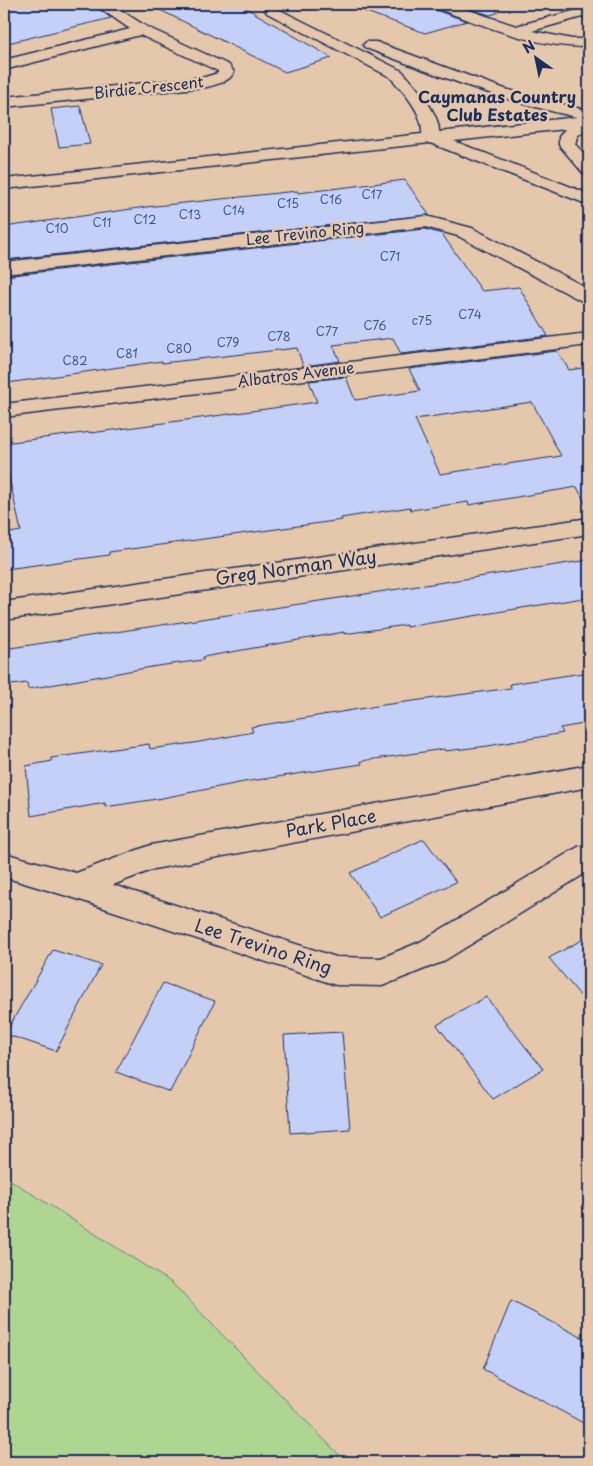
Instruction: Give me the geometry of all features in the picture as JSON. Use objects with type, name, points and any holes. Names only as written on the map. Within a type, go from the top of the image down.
[{"type":"street","points":[[102,4],[142,30]]},
{"type":"street","points":[[256,4],[498,92],[549,108],[589,115]]},
{"type":"street","points":[[438,4],[518,31],[564,42],[589,43]]},
{"type":"street","points":[[272,10],[396,74],[410,89],[431,124],[430,137]]},
{"type":"street","points":[[518,31],[589,11]]},
{"type":"street","points":[[4,65],[142,30]]},
{"type":"street","name":"Birdie Crescent","points":[[4,102],[207,82],[224,76],[226,72],[224,68],[142,30]]},
{"type":"street","points":[[410,89],[459,77]]},
{"type":"street","points":[[4,184],[589,121]]},
{"type":"street","points":[[589,125],[572,131],[567,137],[567,145],[589,169]]},
{"type":"street","points":[[430,137],[589,200]]},
{"type":"street","name":"Lee Trevino Ring","points":[[4,268],[426,221],[465,232],[589,298]]},
{"type":"street","name":"Albatros Avenue","points":[[4,411],[589,339]]},
{"type":"street","name":"Greg Norman Way","points":[[4,611],[589,526]]},
{"type":"street","name":"Park Place","points":[[77,886],[151,857],[589,776]]},
{"type":"street","name":"Lee Trevino Ring","points":[[4,865],[77,886],[336,971],[382,972],[431,952],[589,856]]},
{"type":"green space","points":[[4,1176],[172,1283],[346,1462],[4,1462]]},
{"type":"building","points":[[4,4],[92,4],[111,18],[4,44]]},
{"type":"building","points":[[148,4],[239,4],[332,58],[285,72]]},
{"type":"building","points":[[356,4],[429,4],[432,9],[467,21],[425,33],[355,8]]},
{"type":"building","points":[[456,4],[496,4],[497,13],[490,15]]},
{"type":"building","points":[[80,106],[90,144],[59,147],[51,109]]},
{"type":"building","points":[[405,180],[429,215],[4,260],[4,227],[146,207],[297,191],[298,193]]},
{"type":"building","points":[[425,229],[442,234],[482,291],[519,287],[548,336],[401,354],[393,338],[333,345],[340,361],[303,366],[297,348],[162,363],[162,361],[7,383],[4,360],[4,276]]},
{"type":"building","points":[[557,351],[569,370],[589,367],[589,510],[577,487],[469,505],[468,502],[411,510],[410,507],[341,518],[342,520],[109,552],[109,555],[6,569],[4,534],[21,531],[8,473],[4,474],[4,443],[317,402],[309,381],[346,377],[355,400],[420,391],[409,369]],"holes":[[[532,402],[561,456],[440,474],[415,419]]]},
{"type":"building","points":[[589,560],[589,597],[406,627],[406,625],[344,634],[344,632],[203,657],[203,660],[157,666],[28,689],[27,683],[4,686],[4,649]]},
{"type":"building","points":[[589,672],[589,723],[560,728],[563,733],[488,746],[445,751],[444,749],[361,761],[362,764],[244,782],[157,799],[105,807],[105,803],[31,816],[26,766],[52,761],[51,758],[149,744],[150,749],[194,743],[253,732],[251,727],[383,705],[511,688],[510,684]]},
{"type":"building","points":[[424,839],[456,882],[380,917],[350,873]]},
{"type":"building","points":[[589,936],[589,1006],[549,958]]},
{"type":"building","points":[[53,950],[101,965],[56,1051],[5,1034]]},
{"type":"building","points":[[163,983],[215,1001],[170,1092],[116,1072]]},
{"type":"building","points":[[486,997],[543,1069],[493,1099],[437,1025]]},
{"type":"building","points":[[342,1032],[350,1129],[290,1133],[284,1035]]},
{"type":"building","points":[[511,1301],[589,1341],[589,1426],[483,1369]]},
{"type":"district","name":"Caymanas Country Club Estates","points":[[497,106]]}]
